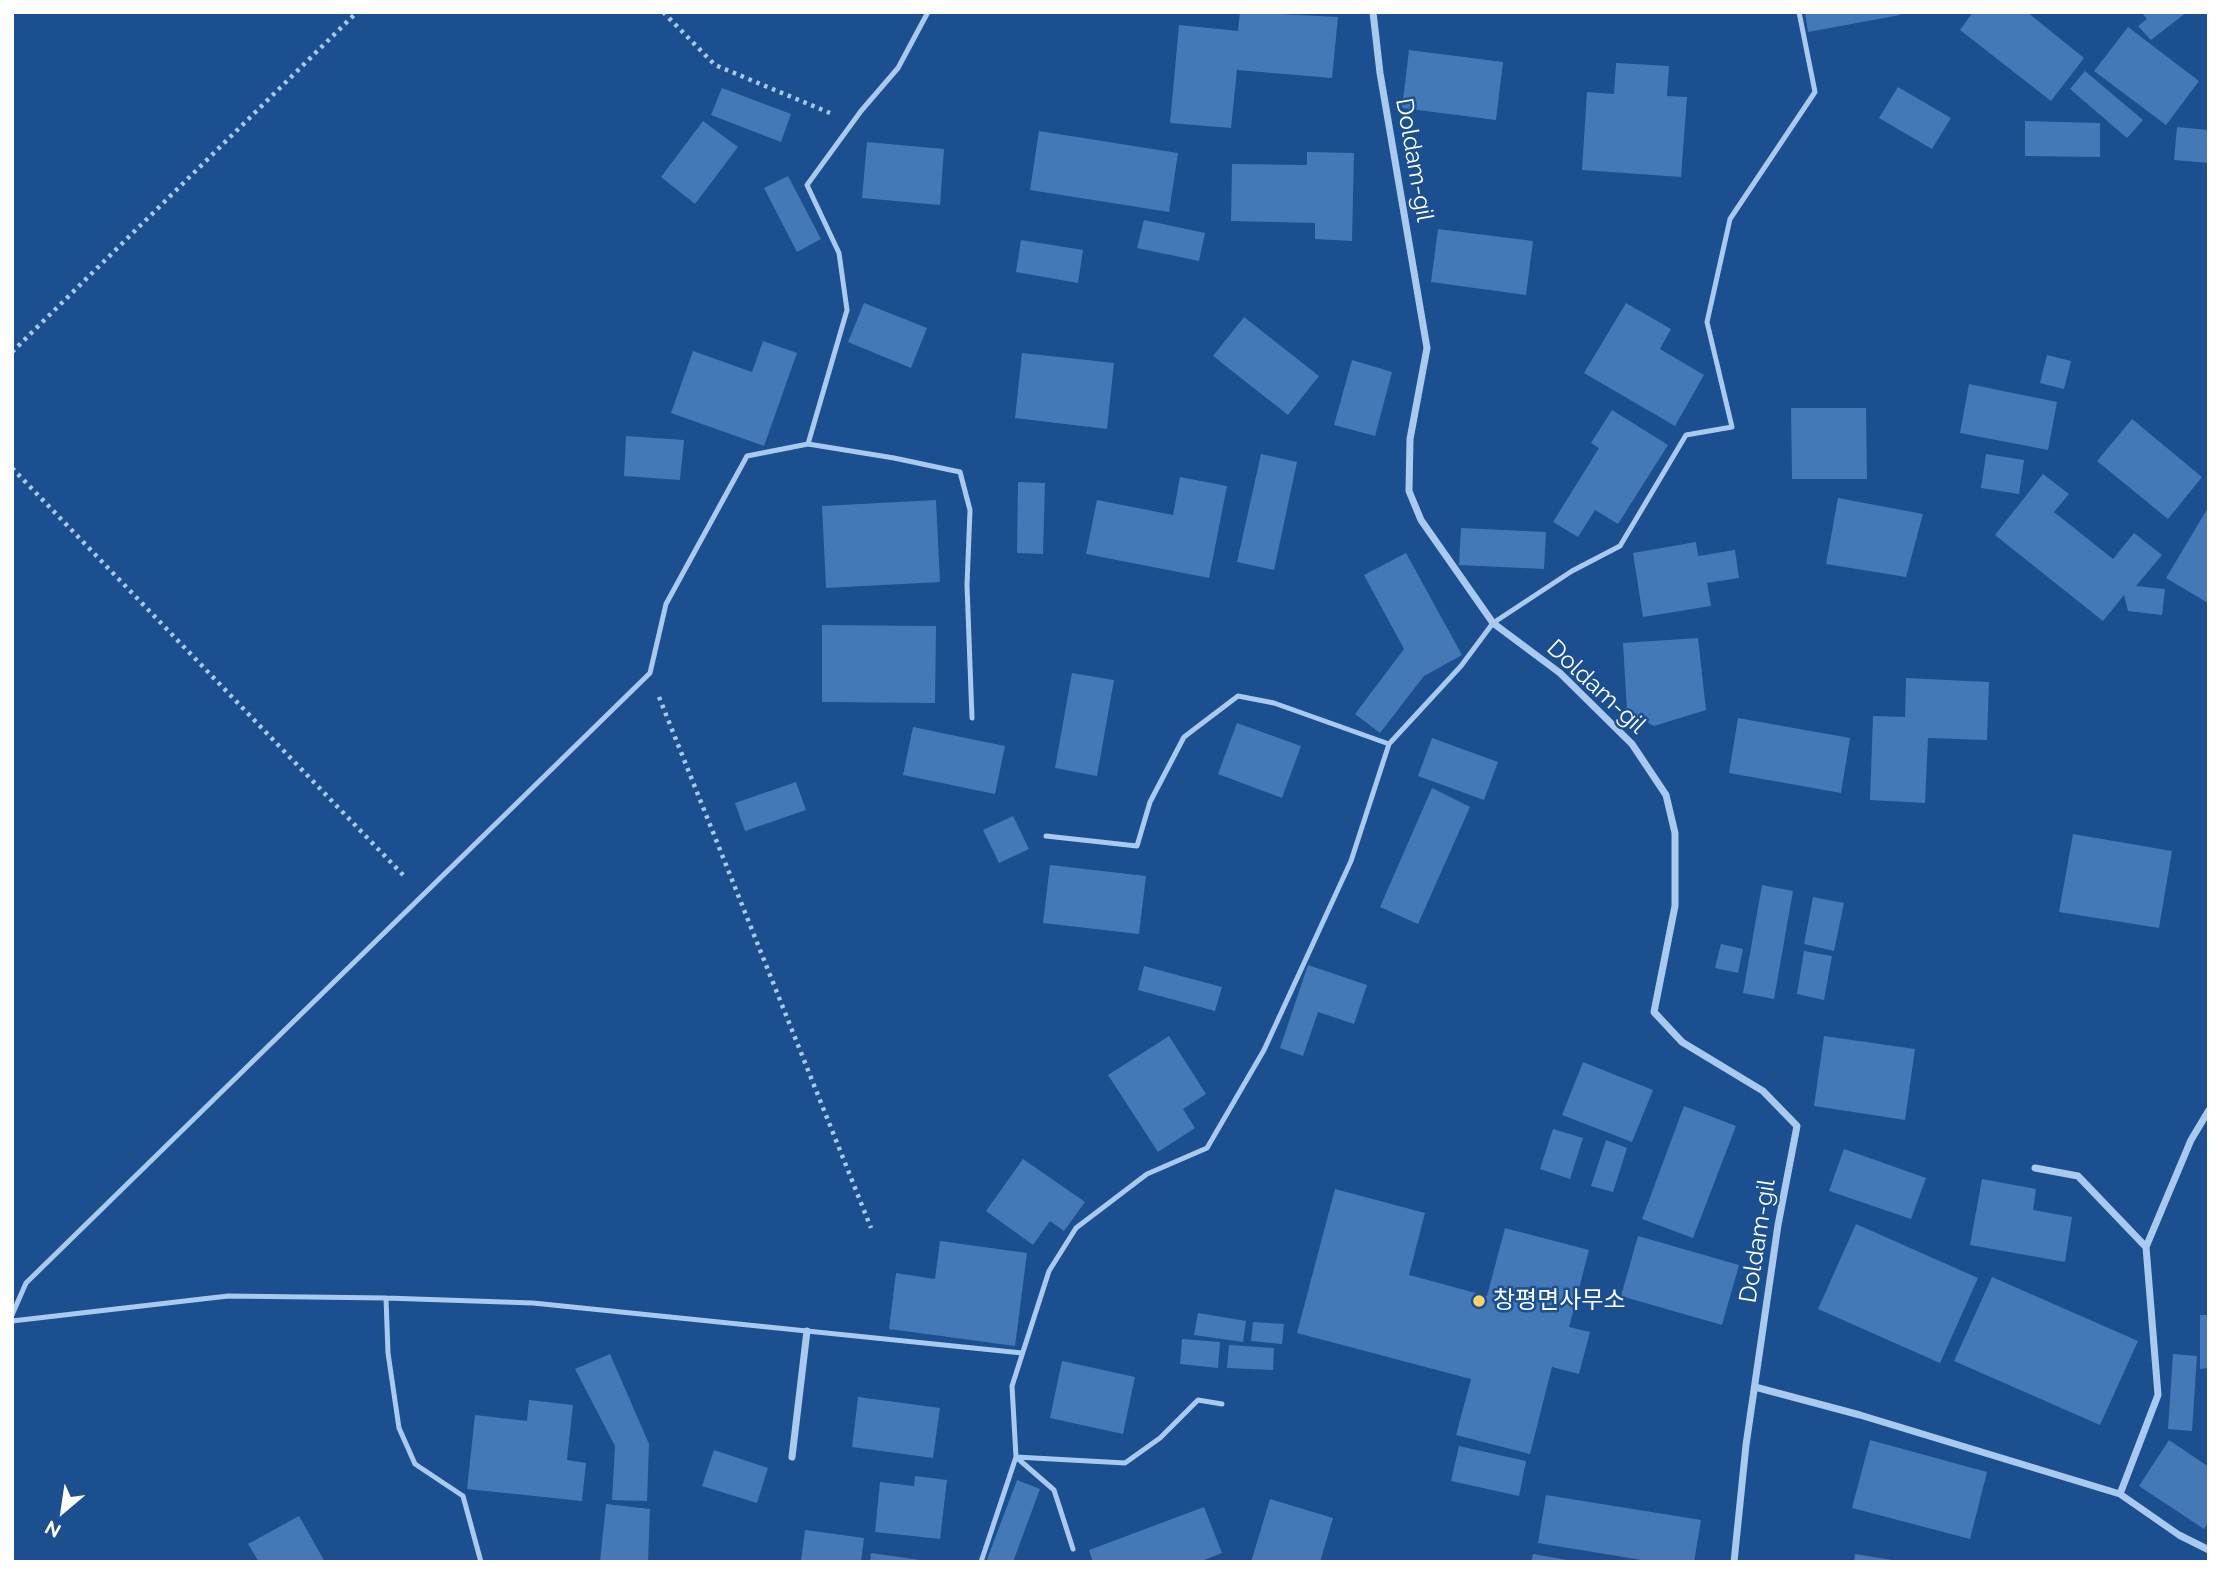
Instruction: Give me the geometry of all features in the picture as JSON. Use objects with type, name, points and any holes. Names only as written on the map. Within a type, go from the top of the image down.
[{"type":"street","name":"Doldam-gil","points":[[1373,12],[1380,73],[1427,348],[1410,439],[1409,491],[1421,520],[1493,624],[1560,673],[1623,735],[1667,795],[1675,833],[1675,906],[1654,1012],[1682,1042],[1763,1091],[1797,1126],[1778,1225],[1734,1562]]},
{"type":"street","points":[[2120,1494],[2158,1395],[2147,1247],[2191,1140],[2209,1110]]},
{"type":"street","points":[[2035,1168],[2078,1176],[2147,1247]]},
{"type":"street","points":[[792,1457],[807,1331]]},
{"type":"street","points":[[1755,1387],[1860,1415],[2120,1494],[2179,1535],[2209,1550]]},
{"type":"lane","points":[[808,444],[847,310],[838,253],[807,185],[853,122],[898,68],[928,12]]},
{"type":"lane","points":[[981,1562],[1016,1457],[1012,1386],[1049,1271],[1076,1228],[1147,1174],[1207,1148],[1264,1050],[1351,861],[1389,744],[1461,666],[1493,624],[1572,571],[1620,546],[1686,435],[1732,427],[1707,322],[1730,219],[1815,92],[1799,12]]},
{"type":"lane","points":[[12,1315],[26,1283],[650,673],[666,604],[747,456],[808,444],[960,472],[970,510],[967,585],[972,718]]},
{"type":"lane","points":[[1046,836],[1137,846],[1150,803],[1184,737],[1238,696],[1274,703],[1389,744]]},
{"type":"lane","points":[[12,1321],[228,1296],[386,1298],[533,1303],[1022,1353]]},
{"type":"lane","points":[[386,1298],[388,1353],[399,1428],[415,1464],[463,1496],[481,1562]]},
{"type":"lane","points":[[1016,1457],[1125,1463],[1160,1438],[1198,1400],[1222,1404]]},
{"type":"lane","points":[[1016,1457],[1054,1490],[1073,1549]]},
{"type":"path","points":[[12,352],[357,12]]},
{"type":"path","points":[[663,12],[715,65],[853,122]]},
{"type":"path","points":[[12,468],[423,895]]},
{"type":"path","points":[[650,673],[871,1228]]},
{"type":"building","points":[[1240,12],[1338,17],[1332,78],[1237,70],[1231,128],[1170,123],[1179,25],[1238,31]]},
{"type":"building","points":[[1805,12],[1899,12],[1900,15],[1808,32]]},
{"type":"building","points":[[1973,12],[2027,12],[2084,58],[2051,101],[1960,30]]},
{"type":"building","points":[[2141,12],[2187,12],[2151,40],[2138,26],[2147,19]]},
{"type":"building","points":[[2128,27],[2199,81],[2166,125],[2094,71]]},
{"type":"building","points":[[1409,50],[1503,62],[1496,120],[1402,108]]},
{"type":"building","points":[[1616,63],[1669,66],[1667,96],[1687,97],[1681,177],[1582,170],[1587,92],[1614,94]]},
{"type":"building","points":[[2085,71],[2143,120],[2127,138],[2070,89]]},
{"type":"building","points":[[1898,87],[1951,118],[1932,149],[1879,118]]},
{"type":"building","points":[[722,88],[791,114],[781,142],[711,115]]},
{"type":"building","points":[[703,121],[738,147],[695,204],[661,177]]},
{"type":"building","points":[[2025,121],[2100,123],[2100,157],[2025,156]]},
{"type":"building","points":[[2177,127],[2209,130],[2209,163],[2174,160]]},
{"type":"building","points":[[1039,131],[1178,153],[1169,212],[1030,190]]},
{"type":"building","points":[[867,142],[944,149],[940,205],[862,198]]},
{"type":"building","points":[[1307,152],[1354,153],[1352,241],[1315,239],[1315,223],[1231,221],[1232,164],[1307,165]]},
{"type":"building","points":[[788,176],[821,239],[797,252],[764,188]]},
{"type":"building","points":[[1144,220],[1205,233],[1199,261],[1137,248]]},
{"type":"building","points":[[1438,229],[1533,241],[1526,295],[1431,282]]},
{"type":"building","points":[[1021,240],[1083,250],[1078,283],[1016,272]]},
{"type":"building","points":[[864,303],[927,328],[911,368],[848,342]]},
{"type":"building","points":[[1626,303],[1671,329],[1660,349],[1704,375],[1675,426],[1584,373]]},
{"type":"building","points":[[1244,317],[1319,376],[1288,415],[1213,356]]},
{"type":"building","points":[[763,341],[797,353],[764,446],[671,413],[693,351],[752,372]]},
{"type":"building","points":[[1022,353],[1114,363],[1107,429],[1015,418]]},
{"type":"building","points":[[2047,355],[2071,361],[2064,389],[2040,383]]},
{"type":"building","points":[[1352,360],[1392,372],[1375,436],[1334,425]]},
{"type":"building","points":[[1969,384],[2057,402],[2048,450],[1960,433]]},
{"type":"building","points":[[1791,408],[1866,408],[1867,479],[1792,479]]},
{"type":"building","points":[[1612,410],[1668,445],[1618,524],[1595,510],[1578,537],[1553,522],[1599,448],[1591,443]]},
{"type":"building","points":[[2132,419],[2202,477],[2168,519],[2097,461]]},
{"type":"building","points":[[626,436],[684,440],[680,480],[624,476]]},
{"type":"building","points":[[1261,454],[1297,462],[1274,570],[1237,562]]},
{"type":"building","points":[[1986,454],[2024,460],[2019,494],[1981,488]]},
{"type":"building","points":[[2043,474],[2069,494],[2054,512],[2113,559],[2134,533],[2162,555],[2136,586],[2165,589],[2162,615],[2128,611],[2124,595],[2103,621],[1995,535]]},
{"type":"building","points":[[1180,477],[1227,486],[1209,578],[1086,554],[1097,500],[1173,515]]},
{"type":"building","points":[[1018,482],[1045,483],[1043,554],[1017,553]]},
{"type":"building","points":[[1838,498],[1923,514],[1906,577],[1826,564]]},
{"type":"building","points":[[936,500],[940,582],[826,588],[822,506]]},
{"type":"building","points":[[2209,506],[2209,602],[2208,603],[2166,578]]},
{"type":"building","points":[[1461,528],[1546,532],[1544,569],[1459,565]]},
{"type":"building","points":[[1696,542],[1698,556],[1735,550],[1739,578],[1707,583],[1711,606],[1643,617],[1633,553]]},
{"type":"building","points":[[1406,553],[1462,655],[1424,676],[1380,733],[1355,714],[1404,649],[1364,575]]},
{"type":"building","points":[[822,625],[936,626],[935,703],[822,702]]},
{"type":"building","points":[[1698,638],[1706,710],[1654,726],[1627,711],[1623,643]]},
{"type":"building","points":[[1072,673],[1114,680],[1097,776],[1055,768]]},
{"type":"building","points":[[1906,678],[1989,682],[1987,740],[1928,738],[1925,803],[1870,800],[1873,716],[1905,717]]},
{"type":"building","points":[[1738,718],[1850,738],[1841,793],[1729,773]]},
{"type":"building","points":[[1237,723],[1301,746],[1282,798],[1218,774]]},
{"type":"building","points":[[913,727],[1005,746],[995,794],[903,775]]},
{"type":"building","points":[[1432,738],[1498,762],[1484,800],[1418,776]]},
{"type":"building","points":[[796,782],[806,810],[745,831],[735,803]]},
{"type":"building","points":[[1432,788],[1470,807],[1418,924],[1380,907]]},
{"type":"building","points":[[1013,816],[1029,849],[999,863],[983,830]]},
{"type":"building","points":[[2073,834],[2172,851],[2159,928],[2059,912]]},
{"type":"building","points":[[1050,865],[1146,876],[1139,934],[1043,923]]},
{"type":"building","points":[[1762,885],[1793,891],[1774,999],[1743,993]]},
{"type":"building","points":[[1813,897],[1844,903],[1834,951],[1804,944]]},
{"type":"building","points":[[1721,944],[1743,949],[1738,973],[1715,968]]},
{"type":"building","points":[[1804,951],[1832,956],[1824,1000],[1797,994]]},
{"type":"building","points":[[1308,965],[1367,985],[1354,1024],[1318,1012],[1303,1056],[1280,1048]]},
{"type":"building","points":[[1144,966],[1222,987],[1215,1011],[1138,990]]},
{"type":"building","points":[[1169,1036],[1206,1094],[1183,1109],[1195,1128],[1158,1152],[1108,1075]]},
{"type":"building","points":[[1824,1036],[1915,1049],[1905,1120],[1814,1106]]},
{"type":"building","points":[[1583,1062],[1653,1090],[1632,1142],[1562,1115]]},
{"type":"building","points":[[1684,1106],[1736,1126],[1693,1238],[1642,1219]]},
{"type":"building","points":[[1553,1129],[1583,1138],[1570,1179],[1540,1169]]},
{"type":"building","points":[[1606,1140],[1627,1148],[1613,1192],[1591,1186]]},
{"type":"building","points":[[1844,1149],[1926,1178],[1911,1219],[1829,1191]]},
{"type":"building","points":[[1023,1159],[1085,1202],[1064,1231],[1050,1221],[1033,1245],[986,1211]]},
{"type":"building","points":[[1982,1179],[2036,1189],[2033,1210],[2072,1217],[2065,1262],[1970,1245]]},
{"type":"building","name":"창평면사무소","points":[[1335,1189],[1425,1213],[1409,1275],[1487,1296],[1505,1228],[1589,1250],[1569,1327],[1590,1332],[1579,1374],[1552,1367],[1530,1454],[1456,1435],[1471,1379],[1297,1333]]},
{"type":"building","points":[[1856,1224],[1978,1278],[1940,1363],[1818,1309]]},
{"type":"building","points":[[1638,1236],[1739,1265],[1722,1325],[1621,1296]]},
{"type":"building","points":[[940,1241],[1027,1253],[1015,1346],[889,1329],[896,1273],[935,1279]]},
{"type":"building","points":[[1992,1277],[2138,1341],[2100,1425],[1954,1361]]},
{"type":"building","points":[[1198,1313],[1246,1321],[1243,1342],[1194,1335]]},
{"type":"building","points":[[2200,1315],[2209,1315],[2209,1368],[2200,1369]]},
{"type":"building","points":[[1253,1322],[1284,1324],[1282,1344],[1251,1341]]},
{"type":"building","points":[[1182,1339],[1220,1342],[1218,1368],[1180,1364]]},
{"type":"building","points":[[1229,1345],[1274,1348],[1273,1370],[1227,1368]]},
{"type":"building","points":[[610,1354],[649,1444],[647,1501],[612,1500],[615,1446],[575,1369]]},
{"type":"building","points":[[2173,1354],[2197,1356],[2192,1431],[2168,1429]]},
{"type":"building","points":[[1062,1361],[1135,1377],[1123,1434],[1050,1418]]},
{"type":"building","points":[[858,1397],[940,1408],[933,1458],[852,1447]]},
{"type":"building","points":[[529,1400],[573,1405],[567,1460],[586,1463],[582,1501],[467,1489],[475,1415],[527,1421]]},
{"type":"building","points":[[1870,1440],[1987,1472],[1970,1539],[1852,1508]]},
{"type":"building","points":[[2169,1440],[2209,1467],[2209,1522],[2204,1529],[2139,1486]]},
{"type":"building","points":[[1459,1446],[1526,1461],[1519,1496],[1451,1481]]},
{"type":"building","points":[[714,1450],[768,1468],[757,1503],[702,1486]]},
{"type":"building","points":[[915,1476],[947,1480],[940,1539],[875,1532],[880,1482],[914,1486]]},
{"type":"building","points":[[1017,1480],[1040,1489],[1013,1562],[986,1562]]},
{"type":"building","points":[[1546,1495],[1701,1520],[1694,1562],[1654,1562],[1538,1543]]},
{"type":"building","points":[[1270,1499],[1333,1518],[1320,1562],[1251,1562]]},
{"type":"building","points":[[606,1504],[650,1509],[648,1562],[600,1562]]},
{"type":"building","points":[[1204,1507],[1222,1553],[1199,1562],[1093,1562],[1089,1550]]},
{"type":"building","points":[[299,1516],[325,1562],[259,1562],[248,1544]]},
{"type":"building","points":[[805,1530],[864,1538],[861,1562],[801,1562]]},
{"type":"building","points":[[871,1553],[920,1560],[920,1562],[870,1562]]},
{"type":"building","points":[[1533,1554],[1567,1560],[1567,1562],[1531,1562]]},
{"type":"building","points":[[1855,1554],[1892,1560],[1892,1562],[1854,1562]]},
{"type":"place","name":"창평면사무소","points":[[1479,1301]]}]
